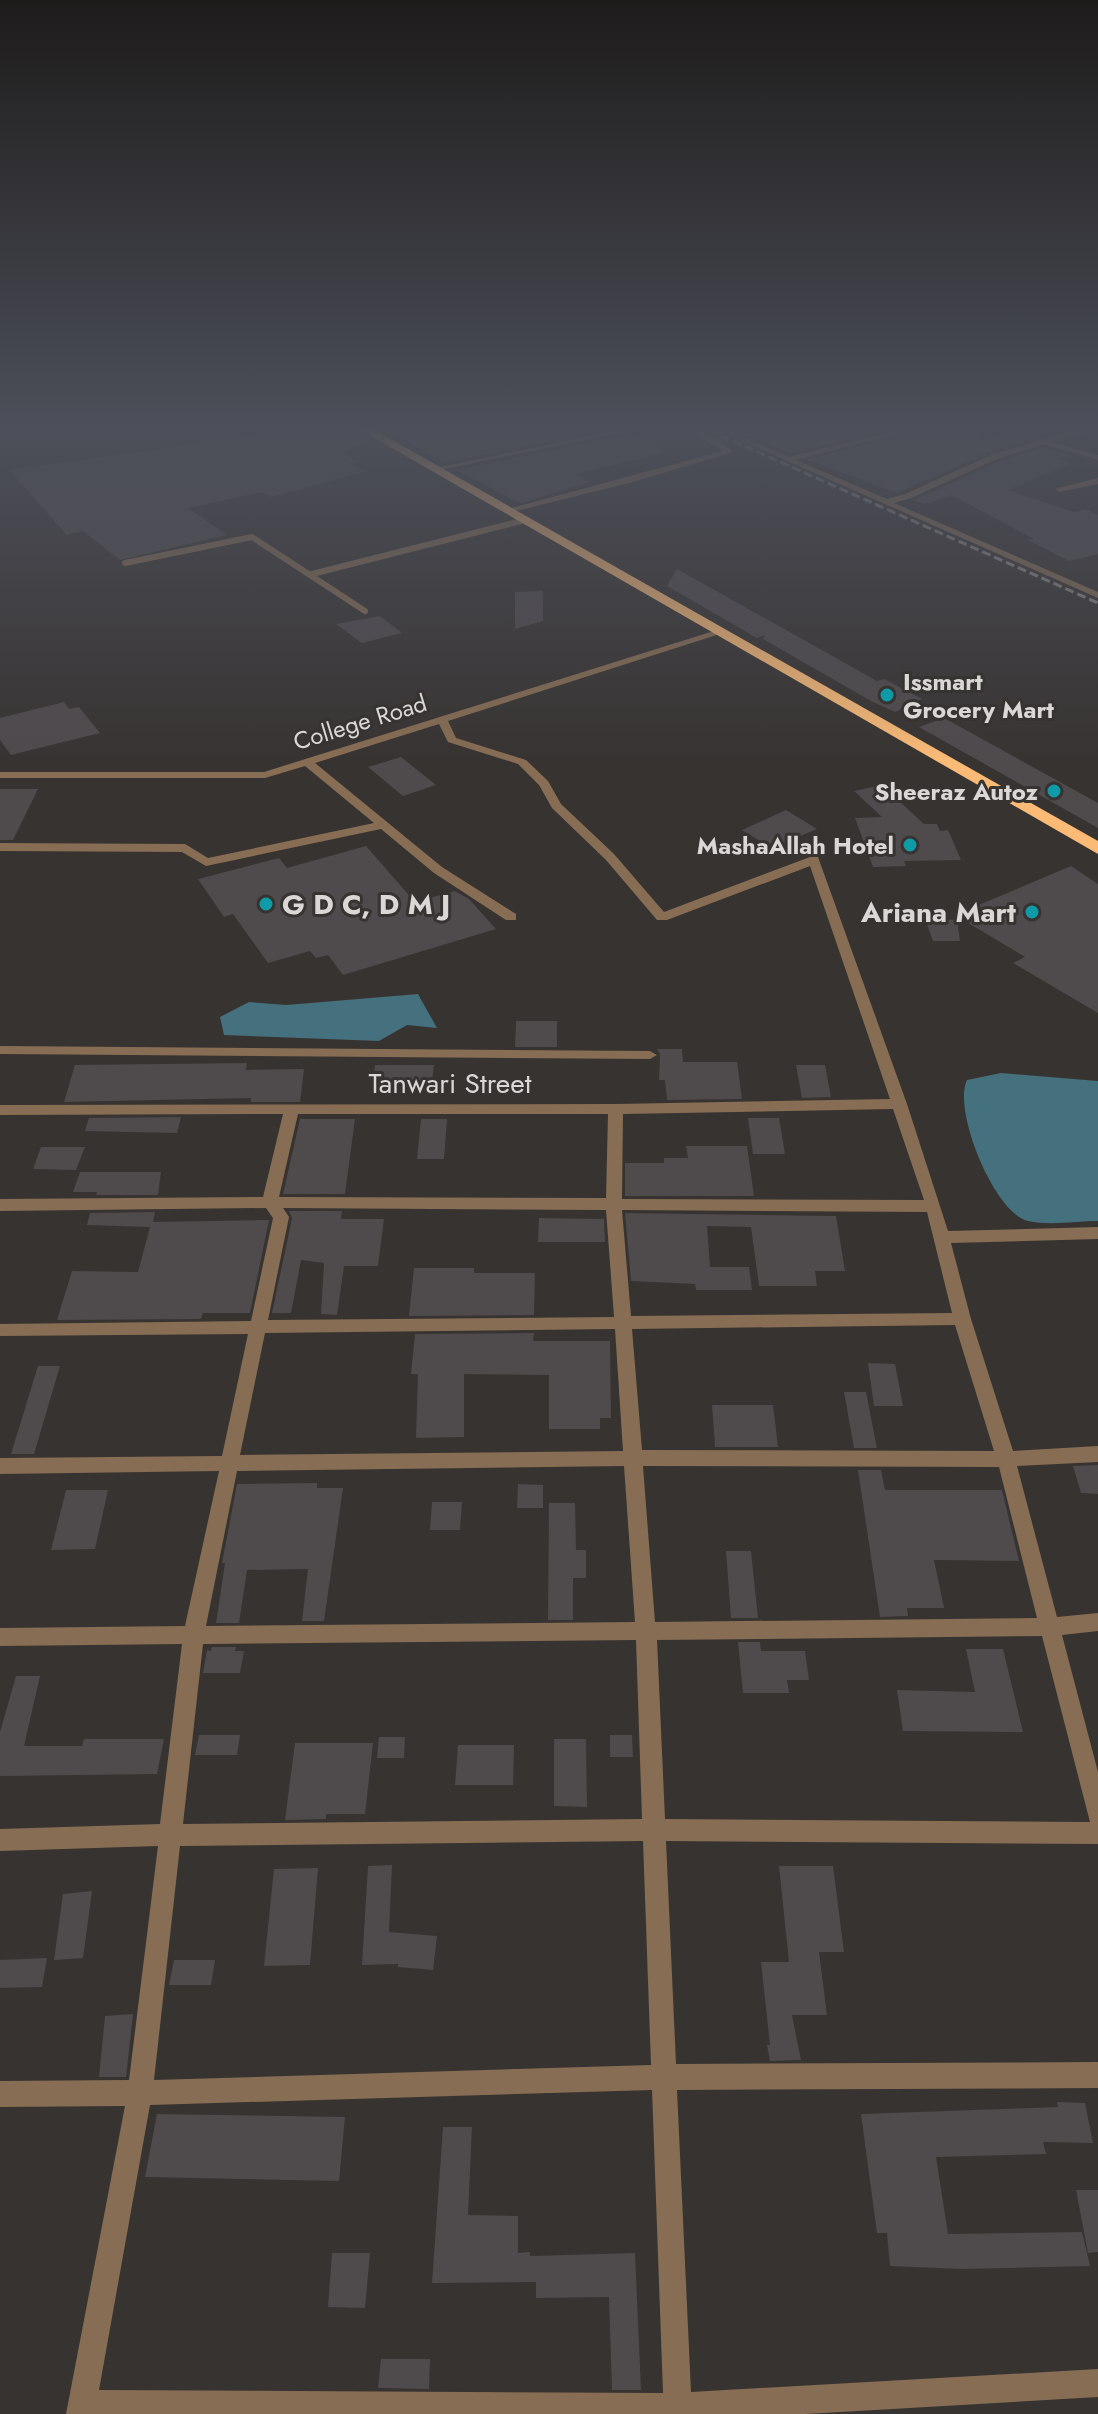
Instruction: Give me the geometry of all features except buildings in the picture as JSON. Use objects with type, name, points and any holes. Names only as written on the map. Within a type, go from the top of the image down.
[{"type":"highway","points":[[556,538],[1098,849]]},
{"type":"street","points":[[968,538],[1098,595]]},
{"type":"street","name":"College Road","points":[[0,775],[265,775],[721,632]]},
{"type":"street","points":[[442,720],[452,740],[522,762],[544,783],[556,806],[610,857],[662,917],[814,860],[934,1206],[962,1319],[1006,1459],[1098,1815]]},
{"type":"street","points":[[307,762],[438,870],[511,917]]},
{"type":"street","points":[[0,847],[185,848],[206,862],[383,825]]},
{"type":"street","points":[[0,1050],[650,1055]]},
{"type":"street","name":"Tanwari Street","points":[[1,1112],[616,1109],[900,1104]]},
{"type":"street","points":[[292,1109],[270,1202],[281,1217],[194,1633],[173,1834],[140,2093],[81,2409],[678,2411],[1098,2383]]},
{"type":"street","points":[[616,1109],[614,1206],[646,1633],[678,2411]]},
{"type":"street","points":[[0,1205],[270,1202],[934,1206]]},
{"type":"street","points":[[942,1237],[1098,1233]]},
{"type":"street","points":[[0,1330],[962,1319]]},
{"type":"street","points":[[0,1466],[635,1458],[1006,1459],[1098,1454]]},
{"type":"street","points":[[0,1637],[194,1633],[646,1633],[1051,1627],[1098,1622]]},
{"type":"street","points":[[0,1840],[173,1834],[654,1829],[1098,1833]]},
{"type":"street","points":[[0,2094],[140,2093],[662,2077],[1098,2075]]},
{"type":"lane","points":[[125,563],[249,538]]},
{"type":"lane","points":[[253,538],[365,611]]},
{"type":"lane","points":[[312,574],[455,538]]},
{"type":"water","points":[[418,994],[437,1028],[407,1025],[379,1041],[224,1035],[220,1017],[249,1002],[286,1005]]},
{"type":"water","points":[[1001,1073],[1098,1081],[1098,1221],[1028,1221],[1015,1214],[1002,1200],[990,1181],[971,1136],[964,1094],[967,1080]]},
{"type":"railway","points":[[951,538],[1098,603]]},
{"type":"place","name":"Issmart Grocery Mart","points":[[887,695]]},
{"type":"place","name":"Sheeraz Autoz","points":[[1054,791]]},
{"type":"place","name":"MashaAllah Hotel","points":[[910,845]]},
{"type":"place","name":"G D C, D M J","points":[[266,904]]},
{"type":"place","name":"Ariana Mart","points":[[1032,912]]}]
